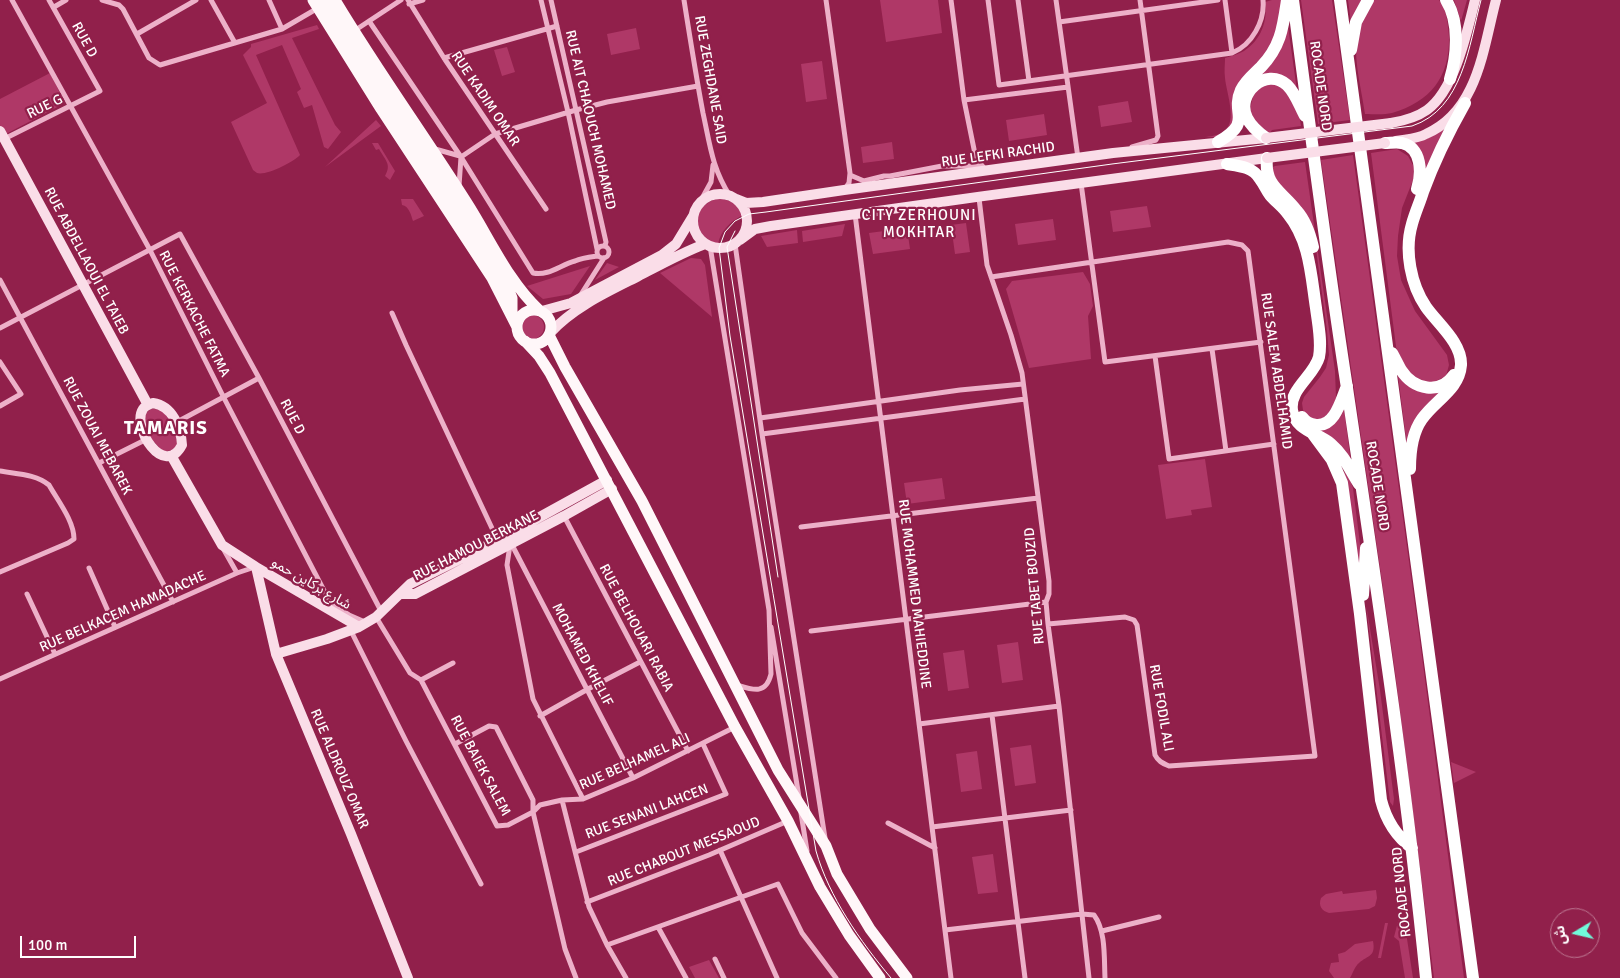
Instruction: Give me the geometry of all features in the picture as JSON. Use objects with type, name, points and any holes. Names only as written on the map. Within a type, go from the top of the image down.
[{"type":"highway","points":[[1218,142],[1231,134],[1238,125],[1240,115],[1239,100],[1242,89],[1277,46],[1283,27],[1287,0]]},
{"type":"highway","name":"ROCADE NORD","points":[[1294,0],[1347,386],[1389,668],[1412,848],[1426,978]]},
{"type":"highway","name":"ROCADE NORD","points":[[1340,0],[1473,978]]},
{"type":"highway","points":[[1349,72],[1354,29],[1359,14],[1368,0]]},
{"type":"highway","points":[[1446,0],[1449,5],[1454,28],[1455,63],[1450,79]]},
{"type":"highway","points":[[1266,138],[1247,118],[1245,106],[1251,89],[1265,79],[1278,80],[1289,87],[1297,98],[1310,125]]},
{"type":"highway","points":[[1412,534],[1410,464],[1414,436],[1421,420],[1457,381],[1461,359],[1455,345],[1428,310],[1418,292],[1410,263],[1410,236],[1412,225],[1439,150],[1465,103]]},
{"type":"highway","points":[[1385,143],[1407,146],[1416,156],[1421,166],[1420,179],[1406,228],[1404,243],[1405,261],[1415,296],[1423,311],[1455,356],[1454,376],[1439,387],[1424,388],[1418,386],[1411,382],[1401,371],[1388,345]]},
{"type":"highway","points":[[1267,158],[1267,173],[1272,184],[1298,212],[1309,232],[1322,300],[1327,340],[1326,355],[1318,376],[1300,398],[1299,409],[1304,420],[1318,425],[1328,421],[1336,411],[1347,386]]},
{"type":"highway","points":[[1227,164],[1246,167],[1259,177],[1270,195],[1292,219],[1304,242],[1310,268],[1320,347],[1316,366],[1295,394],[1292,410],[1297,421],[1325,439],[1335,448],[1347,462],[1362,490]]},
{"type":"highway","points":[[1312,432],[1332,460],[1342,483],[1360,614],[1381,800],[1391,825],[1412,848]]},
{"type":"highway","points":[[1360,614],[1367,520]]},
{"type":"main road","points":[[335,0],[378,71],[459,190],[516,283],[550,320],[550,334],[558,354],[642,501],[778,770],[826,846],[837,874],[870,929],[906,978]]},
{"type":"main road","name":"RUE LEFKI RACHID","points":[[733,197],[746,203],[763,202],[844,190],[863,183],[1113,153],[1266,138],[1404,120],[1428,110],[1439,98],[1450,79],[1461,51],[1475,0]]},
{"type":"main road","points":[[525,341],[529,343],[543,342],[566,317],[600,296],[676,256],[708,245],[723,248],[737,242],[755,229],[1081,182],[1416,138],[1426,134],[1450,118],[1465,103],[1478,71],[1496,0]]},
{"type":"main road","points":[[318,2],[339,27],[481,242],[506,284],[512,298],[512,314],[521,337],[545,364],[735,727],[788,821],[833,910],[880,978]]},
{"type":"main road","name":"RUE ABDELLAOUI EL TAIEB","points":[[1,137],[148,405]]},
{"type":"main road","points":[[517,327],[520,317],[524,313],[564,306],[648,263],[671,249],[686,230],[700,202],[713,194],[733,197],[744,209],[747,220],[746,229],[737,242]]},
{"type":"main road","points":[[693,216],[695,232],[708,245]]},
{"type":"main road","points":[[545,364],[558,354]]},
{"type":"main road","points":[[153,403],[159,404],[167,410],[177,422],[182,445],[178,452],[172,456],[164,457],[155,451],[147,439],[141,426],[140,417],[143,409],[153,403]]},
{"type":"main road","points":[[172,456],[222,545],[256,567]]},
{"type":"main road","name":"RUE HAMOU BERKANE","points":[[506,544],[609,485]]},
{"type":"main road","name":"RUE HAMOU BERKANE","points":[[367,622],[401,594],[410,584],[506,544],[564,516],[609,485]]},
{"type":"main road","name":"شارع بركاين حمو","points":[[256,567],[333,609],[367,622]]},
{"type":"main road","name":"RUE ALDROUZ OMAR","points":[[256,567],[276,654],[351,834],[408,978]]},
{"type":"main road","points":[[276,654],[367,622]]},
{"type":"main road","points":[[717,693],[735,685]]},
{"type":"street","name":"RUE KERKACHE FATMA","points":[[12,0],[150,250],[333,609]]},
{"type":"street","name":"RUE D","points":[[49,0],[100,91]]},
{"type":"street","points":[[54,7],[66,0]]},
{"type":"street","points":[[102,0],[123,8],[149,58],[160,65],[282,28],[318,2]]},
{"type":"street","points":[[137,34],[196,0]]},
{"type":"street","points":[[211,0],[235,43]]},
{"type":"street","points":[[269,0],[282,28]]},
{"type":"street","points":[[354,31],[401,0]]},
{"type":"street","points":[[409,2],[423,0]]},
{"type":"street","points":[[542,0],[597,249],[601,257]]},
{"type":"street","name":"RUE AIT CHAOUCH MOHAMED","points":[[551,0],[606,242],[605,246],[609,252],[601,257]]},
{"type":"street","name":"RUE ZEGHDANE SAID","points":[[684,0],[713,164]]},
{"type":"street","points":[[826,0],[850,175],[849,183],[844,190]]},
{"type":"street","points":[[951,0],[964,100],[976,159],[985,168]]},
{"type":"street","points":[[988,0],[999,85],[1232,53],[1243,47],[1260,23],[1264,10],[1263,0]]},
{"type":"street","points":[[1018,0],[1029,81]]},
{"type":"street","points":[[1056,0],[1078,158]]},
{"type":"street","points":[[1113,153],[1156,140],[1158,130],[1140,0]]},
{"type":"street","points":[[1059,22],[1141,11],[1183,2],[1218,0]]},
{"type":"street","points":[[1225,0],[1232,53]]},
{"type":"street","name":"RUE KADIM OMAR","points":[[409,2],[444,58],[546,209]]},
{"type":"street","points":[[369,21],[461,156],[533,273],[549,272],[575,260],[601,257]]},
{"type":"street","points":[[444,58],[557,26]]},
{"type":"street","points":[[431,148],[461,156],[496,134],[568,112],[607,102],[698,86]]},
{"type":"street","points":[[964,100],[1068,87]]},
{"type":"street","name":"RUE G","points":[[1,137],[71,107],[100,91]]},
{"type":"street","points":[[459,190],[461,156]]},
{"type":"street","points":[[713,164],[719,179],[733,197]]},
{"type":"street","points":[[700,202],[711,182],[713,164]]},
{"type":"street","points":[[850,175],[863,183]]},
{"type":"street","points":[[1081,182],[1104,362],[1261,342]]},
{"type":"street","name":"RUE TABET BOUZID","points":[[979,198],[987,265],[1022,373],[1048,581],[1049,594],[1046,602],[1048,624],[1090,978]]},
{"type":"street","name":"RUE MOHAMMED MAHIEDDINE","points":[[855,214],[951,978]]},
{"type":"street","name":"RUE D","points":[[150,250],[180,234],[259,378],[367,622]]},
{"type":"street","points":[[737,242],[762,434],[826,846]]},
{"type":"street","name":"RUE SALEM ABDELHAMID","points":[[991,277],[1228,242],[1242,245],[1248,251],[1315,756]]},
{"type":"street","points":[[708,245],[809,862]]},
{"type":"street","points":[[597,249],[600,246],[605,246]]},
{"type":"street","points":[[0,328],[150,250]]},
{"type":"street","points":[[577,300],[601,257]]},
{"type":"street","name":"RUE ZOUAI MEBAREK","points":[[0,280],[173,602]]},
{"type":"street","name":"MOHAMED KHELIF","points":[[392,313],[406,345],[506,544],[588,689],[633,778]]},
{"type":"street","points":[[1212,349],[1226,451]]},
{"type":"street","points":[[1155,356],[1169,459],[1274,444]]},
{"type":"street","points":[[0,362],[21,394],[0,406]]},
{"type":"street","points":[[177,422],[259,378]]},
{"type":"street","points":[[760,418],[1023,384]]},
{"type":"street","points":[[762,434],[1025,399]]},
{"type":"street","points":[[99,463],[147,439]]},
{"type":"street","points":[[0,471],[44,480],[49,485],[72,525],[74,533],[74,539],[68,544],[0,572]]},
{"type":"street","points":[[801,527],[1038,498]]},
{"type":"street","name":"RUE BELHOUARI RABIA","points":[[564,516],[688,751]]},
{"type":"street","points":[[506,544],[507,564],[533,699],[583,800]]},
{"type":"street","points":[[222,545],[238,573]]},
{"type":"street","name":"RUE BELKACEM HAMADACHE","points":[[0,679],[238,573],[256,567]]},
{"type":"street","points":[[89,568],[115,627]]},
{"type":"street","points":[[27,594],[55,654]]},
{"type":"street","points":[[812,631],[1046,602]]},
{"type":"street","points":[[735,685],[750,690],[757,690],[765,688],[770,682],[768,610]]},
{"type":"street","name":"RUE FODIL ALI","points":[[1048,624],[1124,617],[1134,620],[1137,625],[1155,755],[1164,764],[1169,766],[1315,756]]},
{"type":"street","points":[[367,622],[406,741],[481,884]]},
{"type":"street","name":"RUE BAIEK SALEM","points":[[367,622],[410,672],[421,680],[497,826],[508,826],[533,812],[560,932],[576,978]]},
{"type":"street","points":[[540,716],[640,662]]},
{"type":"street","points":[[421,680],[453,663]]},
{"type":"street","points":[[919,724],[1059,706]]},
{"type":"street","points":[[992,715],[1025,978]]},
{"type":"street","points":[[455,744],[490,726],[496,726],[533,800],[533,812]]},
{"type":"street","name":"RUE BELHAMEL ALI","points":[[533,812],[540,805],[562,800],[583,800],[633,778],[735,727]]},
{"type":"street","name":"RUE SENANI LAHCEN","points":[[576,852],[726,794],[703,744]]},
{"type":"street","points":[[562,800],[587,902],[607,945],[626,978]]},
{"type":"street","points":[[932,826],[1071,810]]},
{"type":"street","name":"RUE CHABOUT MESSAOUD","points":[[587,902],[788,821]]},
{"type":"street","points":[[888,823],[934,848]]},
{"type":"street","points":[[720,850],[777,978]]},
{"type":"street","points":[[607,945],[778,884],[802,933],[836,978]]},
{"type":"street","points":[[945,930],[1082,914],[1094,915],[1102,931],[1105,978]]},
{"type":"street","points":[[1102,931],[1159,917]]},
{"type":"street","points":[[658,927],[686,978]]},
{"type":"street","points":[[715,959],[724,978]]},
{"type":"shaded area","points":[[880,0],[938,0],[942,33],[886,42]]},
{"type":"shaded area","points":[[1282,0],[1280,24],[1236,121],[1223,137],[1206,137],[1223,132],[1230,123],[1231,111],[1225,75],[1225,58],[1244,51],[1255,41],[1264,23],[1265,2]]},
{"type":"shaded area","points":[[1301,0],[1332,0],[1350,120],[1318,124]]},
{"type":"shaded area","points":[[1348,0],[1362,0],[1351,23]]},
{"type":"shaded area","points":[[1374,0],[1439,0],[1444,8],[1448,22],[1449,37],[1446,64],[1435,86],[1417,102],[1389,114],[1365,114],[1356,57],[1359,24]]},
{"type":"shaded area","points":[[1454,0],[1467,0],[1461,21]]},
{"type":"shaded area","points":[[317,25],[319,29],[292,38],[335,125],[341,132],[328,149],[324,147],[312,105],[304,108],[297,92],[301,89],[282,45],[256,55],[300,155],[280,168],[257,173],[253,170],[231,122],[267,103],[243,55],[251,47],[251,44]]},
{"type":"shaded area","points":[[1288,26],[1297,91],[1291,82],[1248,85]]},
{"type":"shaded area","points":[[636,28],[640,49],[611,55],[607,34]]},
{"type":"shaded area","points":[[507,47],[515,72],[502,76],[494,50]]},
{"type":"shaded area","points":[[822,61],[827,99],[806,102],[801,64]]},
{"type":"shaded area","points":[[50,73],[65,103],[4,135],[0,128],[0,99]]},
{"type":"shaded area","points":[[1270,81],[1286,88],[1300,119],[1301,126],[1272,130],[1268,135],[1256,123],[1251,114],[1251,104],[1256,88]]},
{"type":"shaded area","points":[[1128,101],[1132,122],[1101,127],[1098,106]]},
{"type":"shaded area","points":[[1044,114],[1047,135],[1009,141],[1006,120]]},
{"type":"shaded area","points":[[376,120],[381,126],[325,167]]},
{"type":"shaded area","points":[[1448,126],[1426,175],[1409,143],[1429,138]]},
{"type":"shaded area","points":[[892,142],[894,159],[863,163],[861,147]]},
{"type":"shaded area","points":[[372,143],[378,143],[395,171],[390,180],[385,176],[388,168],[387,162],[379,149],[376,150]]},
{"type":"shaded area","points":[[1397,149],[1408,156],[1414,167],[1413,180],[1402,208],[1398,236],[1397,256],[1401,280],[1415,311],[1447,355],[1449,365],[1446,376],[1430,384],[1412,377],[1397,354],[1371,153]]},
{"type":"shaded area","points":[[1353,155],[1464,978],[1434,978],[1394,664],[1321,160]]},
{"type":"shaded area","points":[[1305,162],[1335,371],[1336,398],[1331,413],[1317,421],[1307,417],[1302,403],[1304,397],[1326,368],[1329,355],[1316,249],[1281,191],[1271,168]]},
{"type":"shaded area","points":[[721,198],[734,203],[743,215],[727,227],[721,235],[718,244],[708,241],[702,236],[698,229],[697,221],[699,213],[704,206],[711,201]]},
{"type":"shaded area","points":[[401,199],[413,199],[424,216],[413,221],[408,209],[402,205]]},
{"type":"shaded area","points":[[1147,206],[1151,227],[1113,232],[1110,211]]},
{"type":"shaded area","points":[[1053,219],[1056,240],[1018,245],[1015,224]]},
{"type":"shaded area","points":[[966,223],[970,252],[955,254],[951,225]]},
{"type":"shaded area","points":[[845,224],[842,236],[803,242],[802,231]]},
{"type":"shaded area","points":[[907,228],[910,249],[873,254],[869,233]]},
{"type":"shaded area","points":[[797,230],[798,243],[767,247],[761,236]]},
{"type":"shaded area","points":[[691,258],[701,259],[705,265],[712,317],[660,273]]},
{"type":"shaded area","points":[[607,263],[619,267],[595,280]]},
{"type":"shaded area","points":[[590,266],[571,294],[543,299],[527,286]]},
{"type":"shaded area","points":[[1083,272],[1090,284],[1093,306],[1088,316],[1091,359],[1029,368],[1006,289],[1012,281]]},
{"type":"shaded area","points":[[532,315],[540,319],[544,327],[540,335],[532,339],[524,335],[520,327],[524,319]]},
{"type":"shaded area","points":[[1398,375],[1424,392],[1436,393],[1444,391],[1407,446]]},
{"type":"shaded area","points":[[151,409],[162,409],[168,418],[176,433],[176,449],[163,452],[151,438],[143,422],[146,413]]},
{"type":"shaded area","points":[[1344,409],[1351,463],[1315,428],[1337,421]]},
{"type":"shaded area","points":[[1205,459],[1212,507],[1191,510],[1192,515],[1166,519],[1158,465]]},
{"type":"shaded area","points":[[1345,472],[1353,488],[1363,568],[1357,572],[1342,473]]},
{"type":"shaded area","points":[[942,478],[945,499],[907,504],[904,483]]},
{"type":"shaded area","points":[[1366,604],[1380,690],[1394,799],[1393,806],[1390,802]]},
{"type":"shaded area","points":[[1018,642],[1023,680],[1002,683],[997,645]]},
{"type":"shaded area","points":[[964,650],[969,688],[948,691],[943,653]]},
{"type":"shaded area","points":[[1031,745],[1036,783],[1015,786],[1010,748]]},
{"type":"shaded area","points":[[977,751],[982,789],[961,792],[956,754]]},
{"type":"shaded area","points":[[1451,762],[1476,772],[1454,783]]},
{"type":"shaded area","points":[[993,854],[998,892],[978,894],[972,857]]},
{"type":"shaded area","points":[[1376,890],[1375,906],[1369,909],[1329,913],[1320,906],[1321,898],[1326,894],[1342,891],[1343,894]]},
{"type":"shaded area","points":[[1402,906],[1413,978],[1405,978],[1399,941],[1394,937]]},
{"type":"shaded area","points":[[1385,923],[1388,923],[1381,958],[1378,958]]},
{"type":"shaded area","points":[[1373,941],[1372,953],[1358,964],[1350,978],[1334,978],[1329,971],[1331,963],[1339,962],[1338,954],[1345,952],[1355,944]]},
{"type":"shaded area","points":[[709,960],[719,978],[695,978],[689,967]]},
{"type":"tram line","points":[[891,978],[857,934],[837,902],[816,851],[730,336],[719,248],[725,232],[735,221],[749,214],[1112,164],[1412,126],[1429,118],[1443,105],[1453,91],[1467,55],[1481,0]]},
{"type":"tram line","points":[[735,231],[727,247],[778,577]]},
{"type":"district","name":"CITY ZERHOUNI MOKHTAR","points":[[919,224]]},
{"type":"district","name":"TAMARIS","points":[[166,429]]}]
